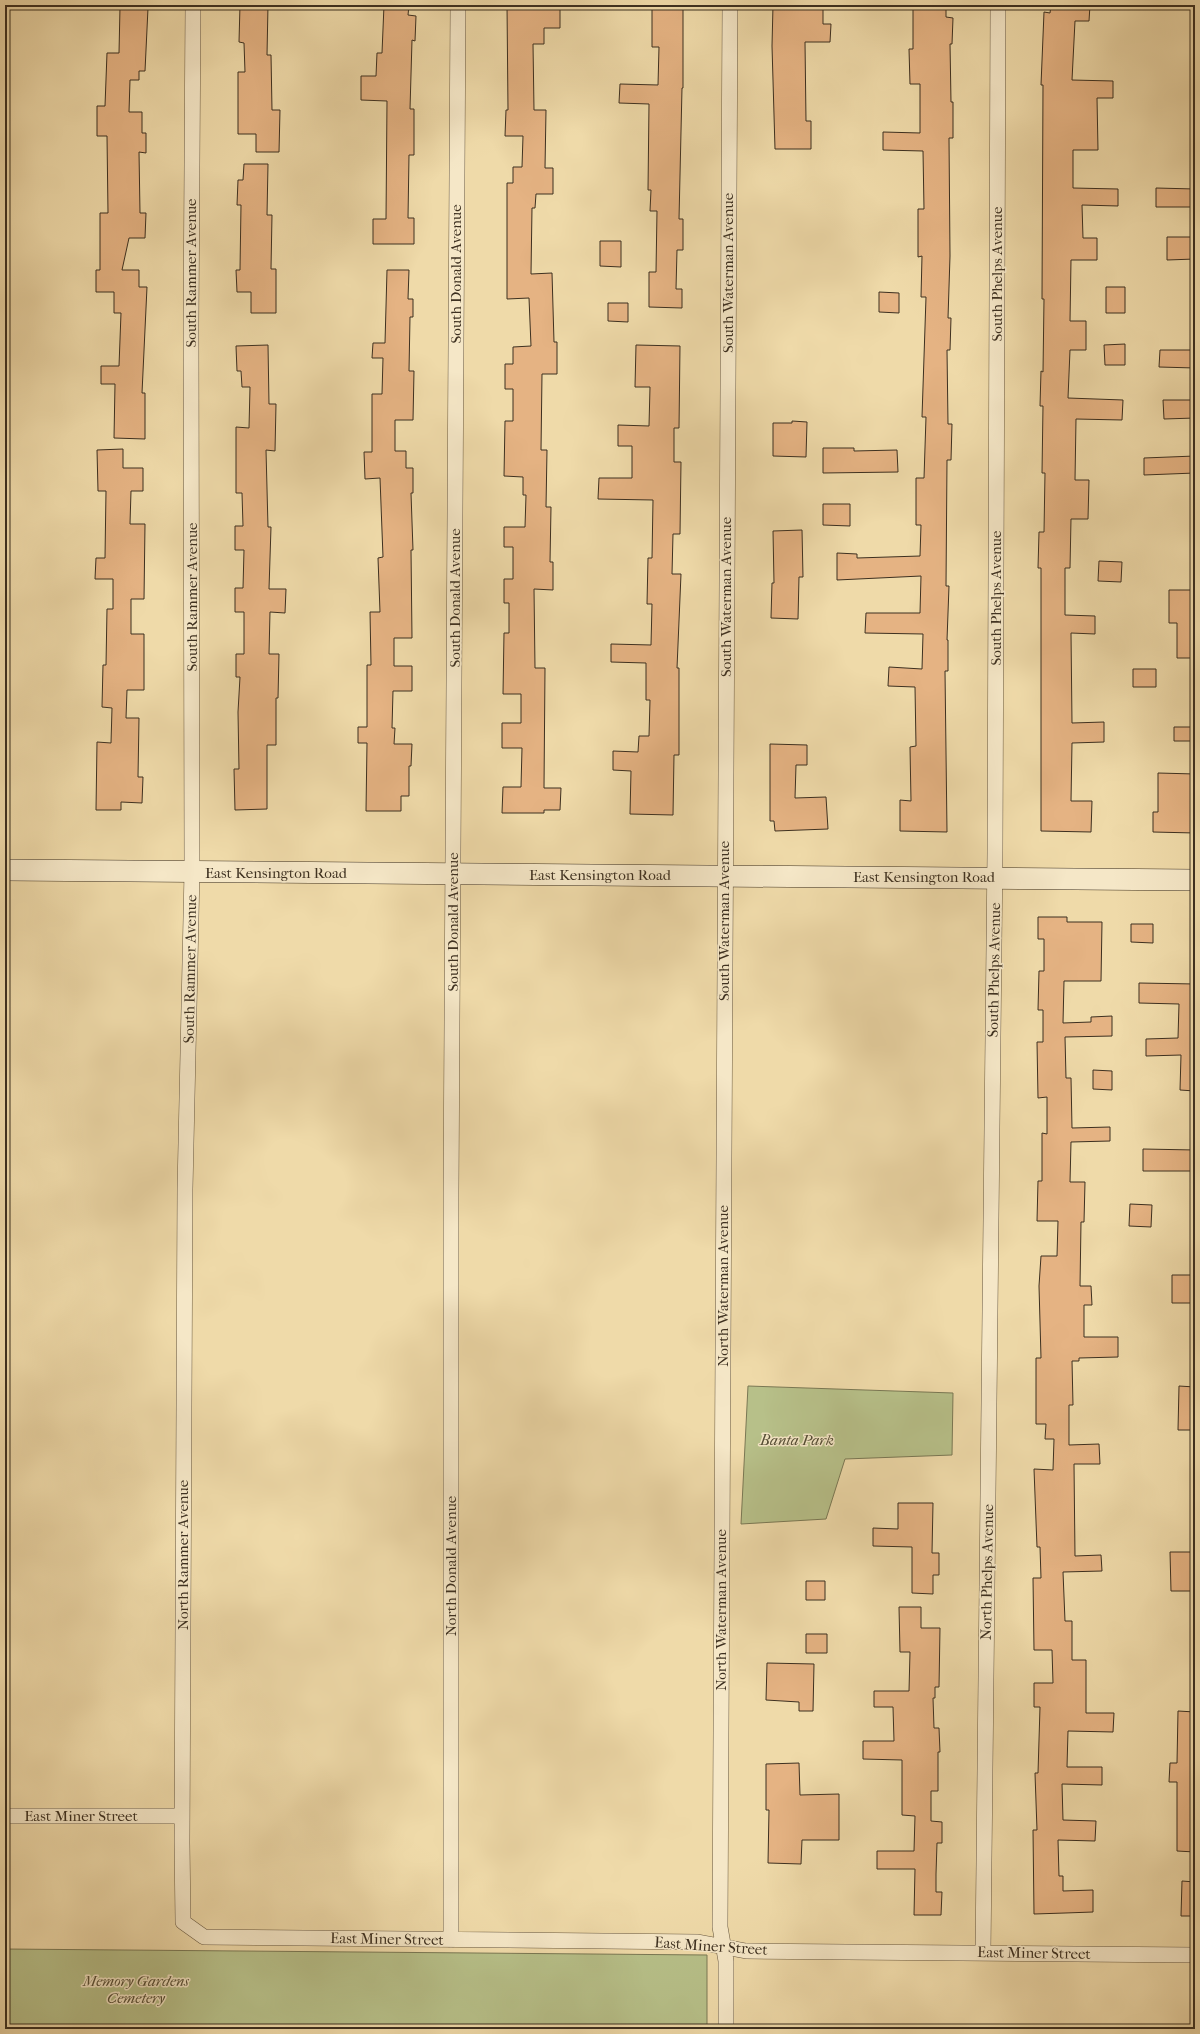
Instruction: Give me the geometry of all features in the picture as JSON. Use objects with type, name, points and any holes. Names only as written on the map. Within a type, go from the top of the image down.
[{"type":"main road","name":"East Kensington Road","points":[[5,870],[1195,880]]},
{"type":"street","name":"South Rammer Avenue","points":[[185,1188],[192,872],[191,326],[193,5]]},
{"type":"street","name":"South Donald Avenue","points":[[452,1191],[458,5]]},
{"type":"street","name":"South Waterman Avenue","points":[[723,1189],[730,5]]},
{"type":"street","name":"South Phelps Avenue","points":[[992,1191],[995,878],[998,5]]},
{"type":"street","name":"North Rammer Avenue","points":[[183,1922],[182,1816],[185,1188]]},
{"type":"street","name":"North Waterman Avenue","points":[[723,1189],[720,1927],[726,1961],[726,2029]]},
{"type":"street","name":"North Donald Avenue","points":[[451,1940],[452,1191]]},
{"type":"street","name":"North Phelps Avenue","points":[[983,1953],[992,1191]]},
{"type":"street","name":"East Miner Street","points":[[5,1816],[182,1816]]},
{"type":"street","name":"East Miner Street","points":[[183,1922],[204,1937],[698,1942],[746,1951],[1195,1955]]},
{"type":"green space","name":"Banta Park","points":[[748,1386],[953,1393],[952,1455],[845,1459],[826,1519],[741,1524]]},
{"type":"green space","name":"Memory Gardens Cemetery","points":[[5,1949],[707,1955],[707,2029],[5,2029]]},
{"type":"building","points":[[240,5],[268,5],[267,55],[271,55],[272,110],[280,110],[279,152],[256,152],[256,134],[238,134],[238,72],[245,72],[244,43],[239,42]]},
{"type":"building","points":[[384,5],[409,5],[408,15],[416,16],[415,41],[412,40],[410,109],[414,109],[414,155],[409,155],[408,218],[414,218],[414,244],[373,244],[373,219],[386,219],[387,101],[361,100],[361,76],[376,76],[377,53],[382,53]]},
{"type":"building","points":[[507,5],[560,5],[560,28],[544,28],[544,44],[533,44],[534,110],[546,110],[545,168],[553,168],[553,194],[536,194],[535,208],[532,208],[531,274],[552,273],[554,342],[557,342],[557,374],[542,374],[541,450],[547,450],[546,507],[551,507],[550,562],[553,562],[553,590],[534,589],[535,668],[545,668],[544,788],[561,788],[560,810],[544,810],[544,813],[502,813],[503,787],[521,787],[522,748],[502,748],[502,723],[521,723],[521,694],[503,694],[504,633],[509,633],[509,603],[504,603],[504,579],[513,579],[513,547],[504,547],[504,527],[525,527],[526,495],[523,495],[523,477],[504,476],[505,421],[513,421],[513,389],[505,389],[505,364],[513,364],[513,347],[531,346],[529,298],[507,299],[507,183],[513,183],[513,167],[522,167],[523,136],[505,136],[506,110],[508,110]]},
{"type":"building","points":[[652,5],[683,5],[683,88],[679,219],[683,219],[683,250],[677,250],[676,289],[682,289],[682,308],[649,307],[649,272],[656,272],[657,211],[650,211],[651,190],[648,190],[649,104],[619,103],[620,84],[658,85],[659,47],[652,47]]},
{"type":"building","points":[[773,5],[823,5],[823,24],[831,24],[830,42],[805,42],[806,121],[811,121],[811,149],[775,149],[772,46]]},
{"type":"building","points":[[913,5],[946,5],[946,17],[953,18],[952,44],[950,44],[953,138],[949,138],[950,256],[948,318],[951,318],[950,350],[947,350],[948,424],[952,424],[951,460],[947,460],[946,586],[949,586],[947,640],[948,671],[945,671],[947,832],[900,831],[900,800],[911,801],[910,747],[916,746],[915,687],[888,686],[889,667],[922,669],[923,634],[865,633],[866,613],[920,613],[921,576],[837,580],[837,553],[857,554],[857,558],[920,556],[921,525],[916,525],[916,478],[924,478],[926,417],[922,417],[926,297],[921,297],[922,256],[918,257],[918,209],[924,209],[923,151],[883,150],[883,132],[920,133],[920,84],[910,84],[909,49],[913,49]]},
{"type":"building","points":[[1051,5],[1090,5],[1089,21],[1075,21],[1072,80],[1113,81],[1113,98],[1097,98],[1098,150],[1073,150],[1073,188],[1118,189],[1118,206],[1082,205],[1083,238],[1097,238],[1097,260],[1071,260],[1070,321],[1086,321],[1086,350],[1070,350],[1068,398],[1123,400],[1122,420],[1076,419],[1075,480],[1089,480],[1088,519],[1071,519],[1070,568],[1065,568],[1065,615],[1095,616],[1095,634],[1071,633],[1072,723],[1104,722],[1104,742],[1072,743],[1071,801],[1092,801],[1091,832],[1041,831],[1041,568],[1038,568],[1039,532],[1044,532],[1045,473],[1042,473],[1043,406],[1040,406],[1041,371],[1043,372],[1044,299],[1042,299],[1043,85],[1041,85],[1044,12],[1050,13]]},
{"type":"building","points":[[120,7],[148,8],[145,71],[139,71],[139,80],[130,80],[129,112],[142,112],[142,133],[146,133],[146,153],[139,152],[140,213],[146,213],[145,238],[129,238],[122,270],[139,270],[139,287],[147,287],[142,393],[145,393],[145,439],[114,438],[115,384],[101,384],[101,366],[119,366],[121,313],[114,313],[114,292],[96,292],[96,270],[100,270],[100,213],[108,213],[107,136],[97,136],[97,106],[105,106],[107,53],[119,53]]},
{"type":"building","points":[[244,164],[268,164],[267,215],[272,215],[271,269],[276,269],[276,313],[251,313],[251,292],[237,292],[236,270],[240,270],[241,205],[237,205],[238,180],[243,180]]},
{"type":"building","points":[[1156,188],[1195,189],[1195,207],[1156,207]]},
{"type":"building","points":[[1167,237],[1195,237],[1195,259],[1167,260]]},
{"type":"building","points":[[600,241],[621,241],[621,267],[600,266]]},
{"type":"building","points":[[387,270],[409,270],[408,299],[413,299],[413,317],[410,317],[409,371],[414,371],[413,420],[395,420],[395,451],[406,451],[406,468],[413,468],[413,493],[411,493],[413,550],[411,550],[412,638],[394,638],[394,666],[412,666],[412,691],[393,691],[392,728],[395,728],[394,744],[412,744],[411,766],[409,766],[409,796],[401,796],[401,811],[366,811],[367,743],[358,743],[358,727],[367,727],[367,665],[371,665],[370,612],[380,612],[378,558],[383,557],[380,478],[365,479],[364,452],[372,452],[372,394],[382,394],[383,358],[372,358],[373,343],[385,343]]},
{"type":"building","points":[[1106,287],[1125,287],[1125,313],[1106,313]]},
{"type":"building","points":[[879,292],[899,293],[899,313],[879,312]]},
{"type":"building","points":[[608,303],[628,303],[628,322],[608,321]]},
{"type":"building","points":[[1125,344],[1125,365],[1105,365],[1104,345]]},
{"type":"building","points":[[268,345],[269,404],[276,404],[275,451],[266,450],[268,527],[271,527],[269,589],[286,589],[285,613],[270,612],[269,654],[279,654],[278,698],[276,698],[276,745],[267,745],[267,809],[235,810],[234,769],[239,769],[238,712],[240,677],[236,677],[236,654],[244,654],[244,612],[235,612],[235,588],[243,588],[244,550],[235,550],[235,526],[243,526],[242,493],[236,493],[236,427],[249,428],[250,387],[242,387],[241,371],[237,371],[236,346]]},
{"type":"building","points":[[636,345],[680,346],[679,428],[674,428],[674,462],[681,462],[680,534],[673,534],[672,574],[681,574],[677,668],[679,668],[679,755],[674,755],[673,815],[630,814],[631,771],[613,770],[613,751],[638,752],[639,736],[649,736],[650,700],[646,700],[646,663],[611,662],[611,644],[651,645],[652,604],[647,604],[648,558],[652,558],[653,500],[598,499],[599,478],[632,478],[632,446],[618,446],[618,425],[649,426],[650,387],[635,387]]},
{"type":"building","points":[[1160,350],[1195,350],[1195,368],[1159,367]]},
{"type":"building","points":[[1163,400],[1195,400],[1195,418],[1164,419]]},
{"type":"building","points":[[792,421],[807,422],[806,457],[773,456],[773,423],[792,423]]},
{"type":"building","points":[[823,448],[854,448],[854,451],[897,450],[898,472],[823,473]]},
{"type":"building","points":[[123,449],[123,468],[143,468],[143,491],[131,491],[130,524],[145,524],[144,599],[131,599],[131,634],[144,634],[144,690],[127,690],[126,718],[139,718],[138,777],[143,777],[142,803],[121,802],[121,810],[96,810],[97,742],[111,743],[112,708],[102,707],[103,665],[106,665],[107,609],[113,609],[113,579],[95,579],[96,558],[105,558],[106,491],[98,491],[97,450]]},
{"type":"building","points":[[1195,456],[1195,473],[1144,475],[1144,458]]},
{"type":"building","points":[[823,504],[850,504],[850,526],[823,525]]},
{"type":"building","points":[[802,530],[803,577],[799,577],[798,619],[771,618],[772,583],[774,583],[773,531]]},
{"type":"building","points":[[1099,561],[1122,562],[1121,582],[1098,581]]},
{"type":"building","points":[[1169,590],[1195,590],[1195,658],[1177,658],[1177,623],[1169,623]]},
{"type":"building","points":[[1133,669],[1156,669],[1156,687],[1133,687]]},
{"type":"building","points":[[1174,727],[1195,727],[1195,741],[1174,741]]},
{"type":"building","points":[[770,744],[807,745],[807,765],[796,765],[795,798],[826,797],[828,829],[775,831],[774,821],[770,821]]},
{"type":"building","points":[[1158,773],[1195,774],[1195,833],[1153,832],[1153,812],[1158,812]]},
{"type":"building","points":[[1038,917],[1067,917],[1067,922],[1102,922],[1101,981],[1064,981],[1063,1023],[1091,1022],[1091,1017],[1112,1016],[1112,1036],[1065,1037],[1066,1078],[1071,1078],[1072,1128],[1110,1127],[1110,1141],[1071,1142],[1070,1182],[1085,1182],[1084,1222],[1081,1222],[1080,1286],[1091,1286],[1092,1305],[1084,1305],[1084,1337],[1118,1337],[1118,1357],[1079,1358],[1079,1361],[1072,1361],[1073,1405],[1069,1405],[1069,1445],[1099,1444],[1100,1464],[1074,1464],[1075,1556],[1101,1555],[1102,1571],[1063,1572],[1065,1621],[1072,1621],[1072,1660],[1086,1660],[1086,1713],[1114,1713],[1113,1732],[1068,1731],[1067,1767],[1102,1767],[1102,1785],[1062,1784],[1063,1820],[1096,1821],[1095,1841],[1058,1840],[1059,1876],[1063,1876],[1063,1891],[1093,1890],[1093,1912],[1034,1914],[1033,1830],[1037,1830],[1035,1773],[1038,1773],[1040,1707],[1034,1707],[1034,1683],[1053,1683],[1052,1650],[1034,1650],[1033,1578],[1041,1578],[1040,1547],[1037,1547],[1034,1469],[1053,1470],[1054,1439],[1045,1439],[1046,1424],[1036,1424],[1036,1358],[1041,1358],[1039,1286],[1041,1256],[1057,1256],[1058,1221],[1037,1221],[1038,1181],[1042,1181],[1042,1133],[1047,1134],[1047,1097],[1038,1098],[1037,1042],[1043,1042],[1043,1010],[1038,1010],[1039,971],[1044,971],[1044,939],[1038,939]]},
{"type":"building","points":[[1131,924],[1153,924],[1153,943],[1131,942]]},
{"type":"building","points":[[1139,983],[1195,984],[1195,1091],[1180,1090],[1181,1055],[1146,1056],[1146,1039],[1178,1038],[1179,1004],[1139,1003]]},
{"type":"building","points":[[1093,1070],[1112,1071],[1112,1090],[1093,1089]]},
{"type":"building","points":[[1143,1149],[1195,1150],[1195,1171],[1143,1171]]},
{"type":"building","points":[[1130,1204],[1152,1205],[1151,1227],[1129,1226]]},
{"type":"building","points":[[1172,1275],[1195,1275],[1195,1303],[1172,1303]]},
{"type":"building","points":[[1179,1386],[1195,1387],[1195,1430],[1178,1430]]},
{"type":"building","points":[[898,1503],[933,1503],[932,1553],[939,1553],[939,1575],[933,1575],[933,1594],[912,1593],[912,1547],[873,1546],[873,1528],[898,1529]]},
{"type":"building","points":[[1170,1552],[1195,1552],[1195,1591],[1171,1591]]},
{"type":"building","points":[[806,1581],[825,1581],[825,1600],[806,1600]]},
{"type":"building","points":[[899,1607],[921,1607],[921,1628],[940,1628],[939,1687],[935,1687],[935,1698],[933,1698],[934,1728],[939,1728],[940,1752],[938,1752],[938,1791],[931,1791],[931,1821],[942,1822],[942,1843],[937,1843],[936,1874],[936,1892],[942,1892],[941,1915],[914,1915],[915,1869],[877,1869],[877,1851],[914,1851],[915,1816],[902,1815],[902,1760],[863,1759],[863,1741],[894,1741],[893,1707],[874,1707],[874,1691],[909,1691],[910,1652],[900,1652]]},
{"type":"building","points":[[806,1634],[827,1634],[827,1653],[806,1653]]},
{"type":"building","points":[[767,1663],[814,1664],[813,1711],[799,1711],[799,1702],[766,1700]]},
{"type":"building","points":[[1178,1711],[1195,1712],[1195,1852],[1177,1851],[1177,1782],[1169,1782],[1170,1763],[1177,1763]]},
{"type":"building","points":[[799,1763],[800,1795],[839,1794],[839,1840],[802,1840],[801,1864],[768,1863],[769,1810],[766,1810],[766,1764]]},
{"type":"building","points":[[1182,1881],[1195,1882],[1195,1916],[1181,1916]]}]
